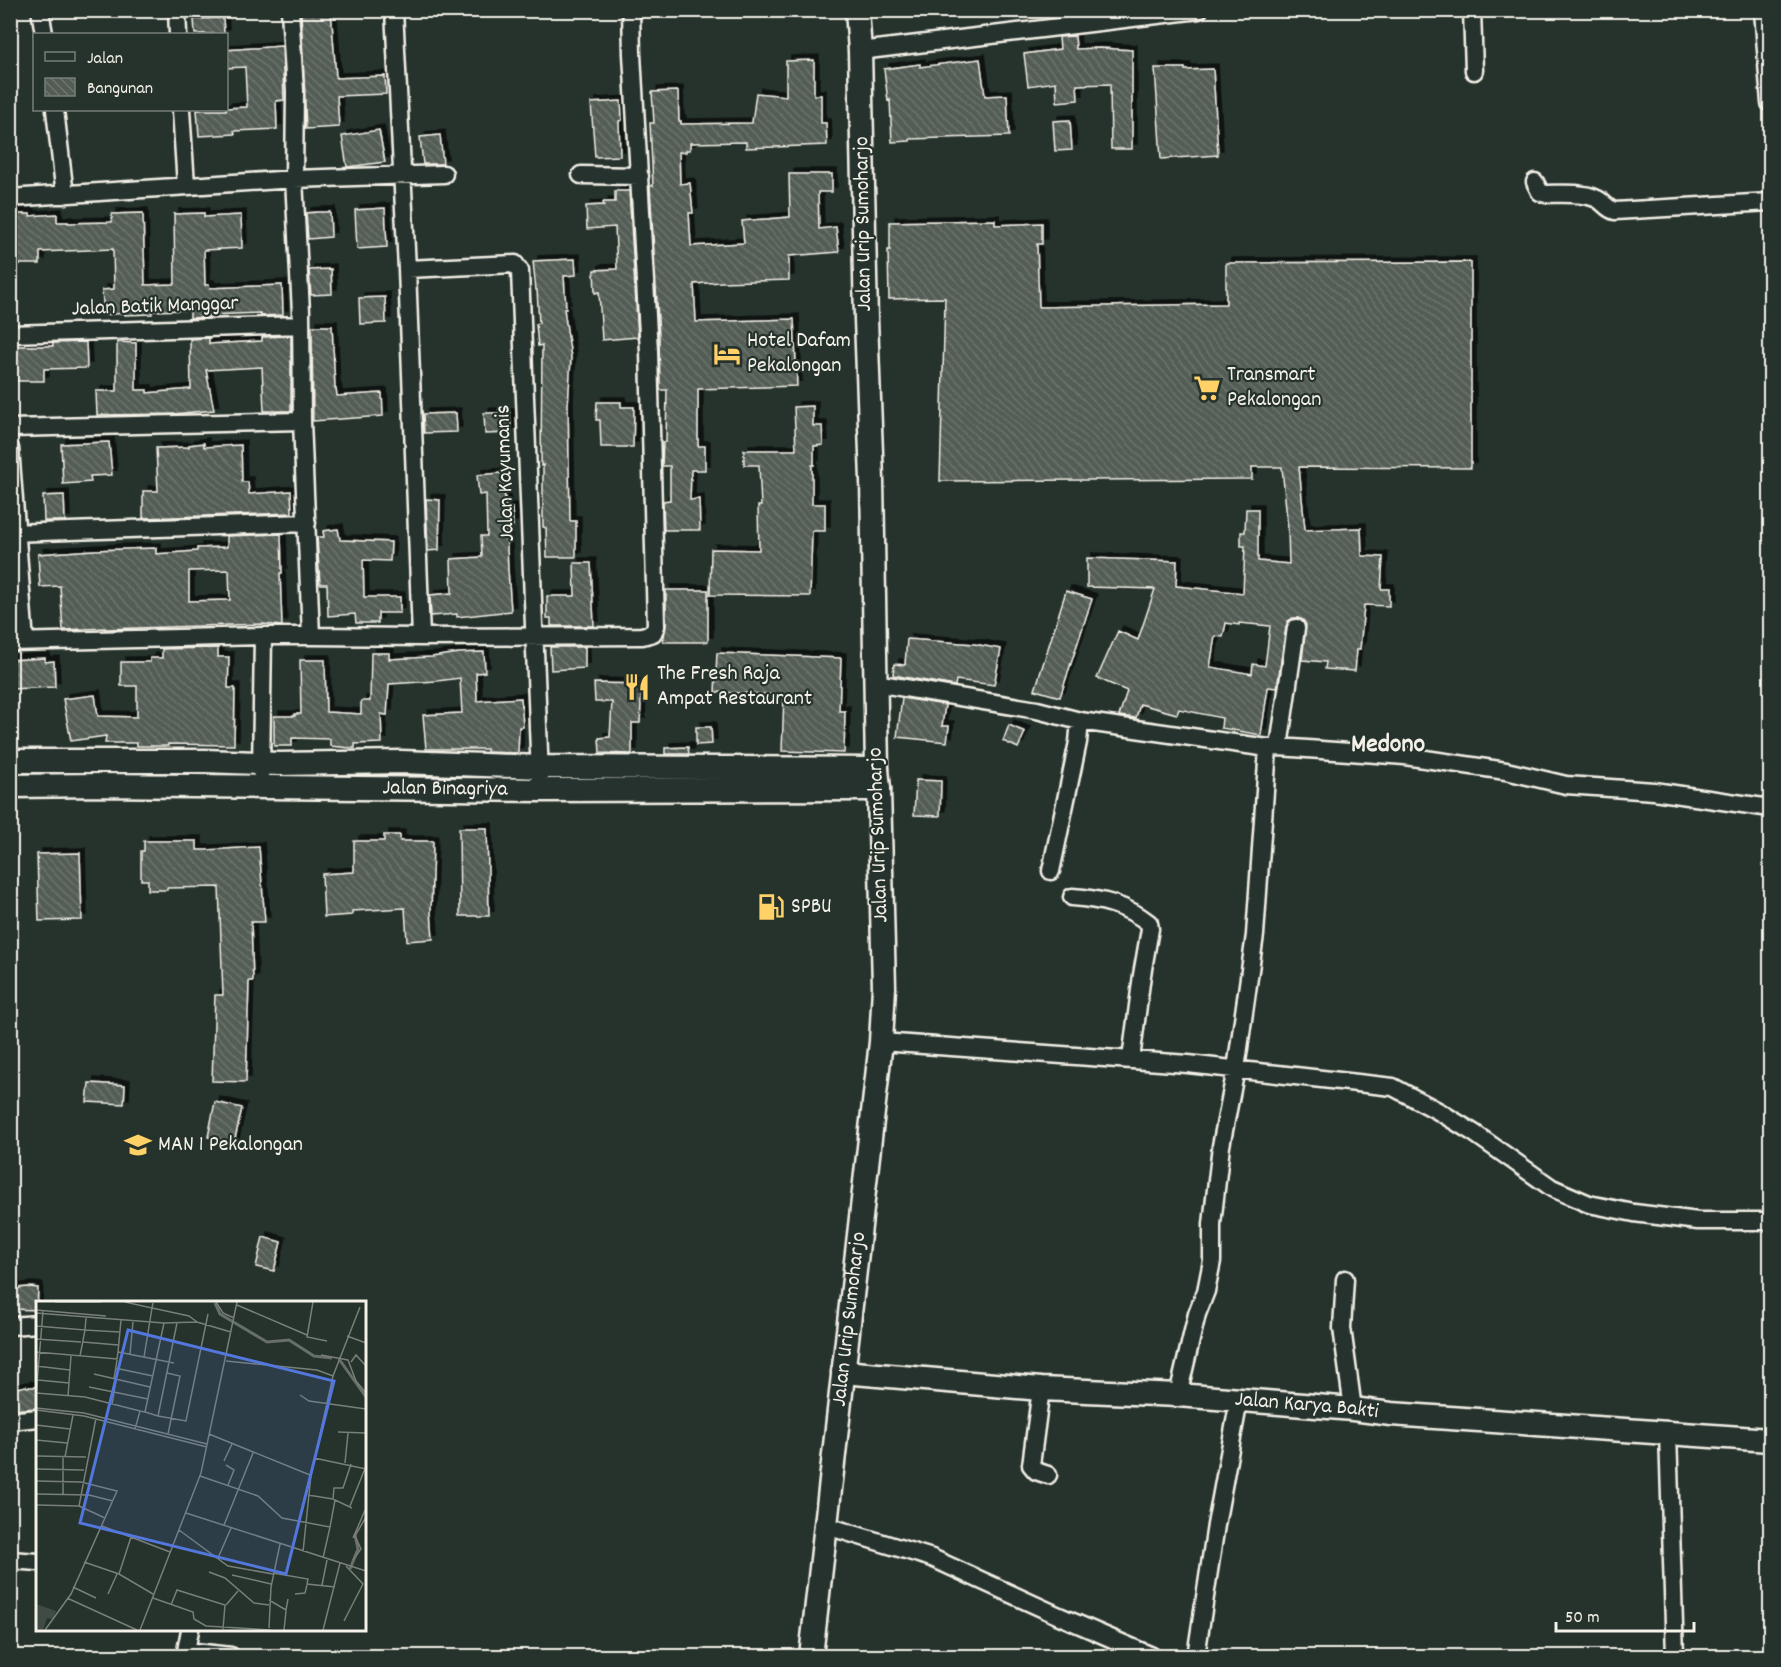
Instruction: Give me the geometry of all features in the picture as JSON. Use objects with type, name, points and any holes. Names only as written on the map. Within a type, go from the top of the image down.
[{"type":"street","points":[[40,10],[44,33]]},
{"type":"street","points":[[177,10],[178,33]]},
{"type":"street","points":[[290,10],[295,91],[294,179],[311,636]]},
{"type":"street","points":[[394,10],[407,269],[421,637]]},
{"type":"street","points":[[10,448],[18,642],[263,636],[642,636],[653,633],[656,626],[649,351],[631,10]]},
{"type":"street","name":"Jalan Urip Sumoharjo","points":[[812,1656],[881,1042],[884,987],[875,683],[873,480],[857,10]]},
{"type":"street","points":[[860,51],[1199,10]]},
{"type":"street","points":[[1472,10],[1474,71]]},
{"type":"street","points":[[1762,10],[1770,103]]},
{"type":"street","points":[[55,111],[65,195]]},
{"type":"street","points":[[181,111],[186,185]]},
{"type":"street","points":[[10,198],[294,179],[444,174]]},
{"type":"street","points":[[581,176],[640,176]]},
{"type":"street","points":[[1535,182],[1540,192],[1587,195],[1598,198],[1608,209],[1615,211],[1770,202]]},
{"type":"street","name":"Jalan Kayumanis","points":[[407,269],[515,264],[520,272],[540,790]]},
{"type":"street","name":"Jalan Batik Manggar","points":[[10,334],[301,325]]},
{"type":"street","points":[[10,428],[302,422]]},
{"type":"street","points":[[14,533],[307,523]]},
{"type":"street","points":[[1178,1395],[1212,1261],[1212,1224],[1220,1157],[1236,1069],[1255,935],[1274,747],[1296,627]]},
{"type":"street","points":[[261,788],[263,636]]},
{"type":"street","points":[[875,683],[1037,710],[1080,721],[1274,747],[1405,756],[1506,771],[1566,785],[1654,791],[1770,808]]},
{"type":"street","points":[[1050,871],[1078,742],[1080,721]]},
{"type":"street","name":"Jalan Binagriya","points":[[10,761],[205,761],[260,764],[401,762],[540,767],[637,767],[878,779]]},
{"type":"street","points":[[399,788],[401,762]]},
{"type":"street","points":[[637,767],[637,790]]},
{"type":"street","name":"Jalan Binagriya","points":[[10,786],[637,790],[878,779]]},
{"type":"street","points":[[1072,897],[1110,902],[1122,906],[1149,923],[1131,1059]]},
{"type":"street","points":[[881,1042],[1131,1059],[1393,1087],[1474,1133],[1552,1188],[1589,1204],[1634,1214],[1698,1221],[1770,1221]]},
{"type":"street","points":[[1345,1279],[1342,1328],[1353,1409]]},
{"type":"street","points":[[10,1326],[36,1324]]},
{"type":"street","name":"Jalan Karya Bakti","points":[[843,1372],[1041,1389],[1178,1395],[1391,1414],[1770,1440]]},
{"type":"street","points":[[1041,1389],[1030,1465],[1036,1471],[1048,1475]]},
{"type":"street","points":[[1196,1656],[1216,1525],[1239,1400]]},
{"type":"street","points":[[10,1421],[36,1418]]},
{"type":"street","points":[[1668,1433],[1675,1656]]},
{"type":"street","points":[[826,1526],[932,1558],[1152,1656]]},
{"type":"street","points":[[10,1560],[36,1562]]},
{"type":"street","points":[[190,1631],[185,1654],[231,1656]]},
{"type":"building","points":[[331,10],[336,78],[385,76],[386,94],[337,96],[339,127],[306,129],[301,11]]},
{"type":"building","points":[[223,18],[224,33],[195,33],[194,19]]},
{"type":"building","points":[[1075,36],[1076,49],[1132,50],[1132,149],[1111,149],[1110,84],[1077,85],[1078,100],[1057,102],[1056,82],[1028,86],[1024,54],[1060,49],[1059,37]]},
{"type":"building","points":[[282,46],[284,100],[276,101],[277,129],[234,131],[235,134],[199,136],[197,111],[228,111],[228,108],[247,107],[245,67],[228,68],[228,50]]},
{"type":"building","points":[[980,59],[985,96],[1007,95],[1009,136],[910,139],[910,141],[892,142],[890,100],[888,101],[884,69]]},
{"type":"building","points":[[814,60],[814,95],[821,95],[821,123],[826,123],[827,145],[746,148],[746,142],[690,143],[690,150],[679,152],[680,184],[690,183],[693,213],[689,213],[691,246],[744,243],[742,221],[790,217],[789,174],[832,174],[832,192],[818,192],[819,229],[836,227],[839,252],[789,256],[789,280],[694,284],[696,322],[794,319],[797,386],[698,389],[698,446],[705,446],[705,470],[691,470],[690,500],[699,499],[700,530],[664,530],[663,501],[670,500],[670,466],[662,466],[663,442],[666,442],[667,390],[660,390],[650,186],[653,186],[650,123],[654,123],[652,92],[678,91],[681,124],[752,123],[756,93],[786,96],[786,61]]},
{"type":"building","points":[[1155,68],[1213,69],[1218,155],[1161,159]]},
{"type":"building","points":[[621,101],[620,156],[595,157],[591,103]]},
{"type":"building","points":[[1070,120],[1072,150],[1055,151],[1053,121]]},
{"type":"building","points":[[379,130],[385,162],[347,167],[342,136]]},
{"type":"building","points":[[440,135],[443,164],[423,164],[420,137]]},
{"type":"building","points":[[615,191],[629,191],[638,337],[602,340],[599,292],[595,293],[594,270],[617,269],[615,227],[587,229],[586,206],[615,202]]},
{"type":"building","points":[[385,208],[387,247],[357,249],[355,210]]},
{"type":"building","points":[[330,212],[331,237],[308,239],[306,213]]},
{"type":"building","points":[[143,213],[145,285],[175,284],[174,214],[204,213],[204,217],[241,215],[242,248],[204,250],[205,285],[209,285],[210,288],[282,285],[283,315],[260,316],[260,313],[190,318],[190,310],[104,315],[102,290],[114,289],[113,249],[40,252],[40,264],[10,264],[10,220],[14,220],[14,214],[30,214],[30,216],[57,214],[57,222],[68,223],[112,222],[112,214]]},
{"type":"building","name":"Transmart Pekalongan","points":[[995,220],[995,225],[1042,223],[1042,244],[1037,244],[1039,307],[1226,304],[1226,263],[1471,262],[1471,468],[1299,467],[1305,530],[1361,528],[1362,556],[1383,557],[1381,589],[1389,589],[1389,606],[1364,605],[1360,649],[1357,649],[1355,671],[1325,669],[1326,662],[1302,660],[1306,625],[1303,620],[1293,618],[1288,621],[1286,627],[1277,688],[1268,687],[1261,735],[1221,728],[1222,718],[1179,709],[1177,714],[1140,704],[1136,718],[1119,716],[1127,691],[1097,678],[1118,631],[1138,640],[1155,589],[1087,587],[1087,558],[1177,561],[1176,586],[1243,593],[1245,546],[1241,546],[1241,532],[1245,532],[1246,509],[1258,509],[1258,561],[1289,564],[1282,467],[1252,467],[1252,479],[940,481],[945,298],[889,299],[890,222]],"holes":[[[1226,623],[1239,625],[1239,623],[1270,626],[1265,666],[1253,664],[1252,674],[1210,667],[1215,636],[1223,637]]]},
{"type":"building","points":[[575,259],[576,275],[564,276],[566,309],[564,309],[571,358],[568,405],[570,521],[576,521],[576,557],[547,557],[546,528],[543,527],[543,465],[541,466],[542,345],[538,346],[536,324],[539,323],[533,261]]},
{"type":"building","points":[[331,269],[332,294],[311,295],[309,270]]},
{"type":"building","points":[[385,297],[386,323],[360,324],[359,298]]},
{"type":"building","points":[[312,326],[332,326],[337,396],[382,393],[383,416],[313,421]]},
{"type":"building","points":[[291,336],[291,411],[264,411],[262,367],[206,370],[214,410],[173,414],[97,415],[96,391],[117,391],[117,342],[136,343],[136,390],[147,390],[147,393],[191,389],[190,339],[209,338],[209,344],[262,341],[262,337]]},
{"type":"building","points":[[86,342],[87,368],[44,369],[44,381],[16,381],[17,346],[53,346],[53,343]]},
{"type":"building","points":[[597,402],[621,402],[621,407],[634,407],[633,447],[601,447],[600,420],[596,420]]},
{"type":"building","points":[[813,406],[813,426],[822,426],[823,445],[814,446],[812,504],[825,504],[825,531],[812,531],[810,596],[710,595],[711,549],[759,550],[758,506],[761,506],[759,465],[744,465],[744,450],[796,450],[794,407]]},
{"type":"building","points":[[456,413],[457,432],[424,433],[423,414]]},
{"type":"building","points":[[484,413],[510,413],[511,433],[485,434]]},
{"type":"building","points":[[109,442],[112,475],[90,476],[91,482],[63,484],[61,444]]},
{"type":"building","points":[[204,443],[204,447],[241,445],[242,482],[248,482],[249,494],[291,491],[292,513],[143,518],[143,491],[158,491],[156,448],[189,447],[189,445]]},
{"type":"building","points":[[502,473],[506,508],[512,508],[513,526],[506,526],[511,611],[457,617],[457,614],[431,616],[430,595],[452,593],[451,559],[482,557],[481,536],[487,536],[486,494],[479,495],[477,475]]},
{"type":"building","points":[[64,495],[65,521],[44,521],[43,496]]},
{"type":"building","points":[[426,499],[440,500],[439,550],[428,551]]},
{"type":"building","points":[[338,529],[340,540],[391,542],[390,561],[363,560],[364,597],[400,597],[400,613],[378,613],[378,623],[356,623],[355,614],[328,616],[327,584],[320,584],[317,537],[324,537],[323,531]]},
{"type":"building","points":[[281,534],[282,626],[263,624],[63,630],[60,586],[40,587],[38,554],[156,548],[156,554],[197,551],[197,548],[227,547],[227,536]],"holes":[[[229,570],[230,600],[189,601],[189,571]]]},
{"type":"building","points":[[574,563],[591,563],[594,626],[551,626],[551,618],[547,618],[547,596],[575,596]]},
{"type":"building","points":[[666,590],[708,590],[708,642],[663,642],[666,626]]},
{"type":"building","points":[[1066,591],[1092,599],[1060,697],[1035,690]]},
{"type":"building","points":[[907,639],[974,644],[1001,649],[994,685],[956,680],[955,686],[893,675],[894,664],[905,665]]},
{"type":"building","points":[[550,647],[585,647],[585,668],[551,670]]},
{"type":"building","points":[[218,648],[218,657],[229,657],[228,688],[235,688],[234,745],[137,746],[137,743],[105,743],[106,736],[71,741],[63,699],[95,695],[98,716],[137,717],[137,686],[121,686],[121,662],[150,662],[150,658],[162,658],[162,649]]},
{"type":"building","points":[[484,652],[485,672],[476,673],[477,701],[521,698],[523,727],[519,727],[518,753],[487,752],[487,749],[426,749],[423,715],[462,713],[460,678],[389,684],[387,715],[381,714],[382,743],[355,744],[355,748],[351,748],[330,746],[330,739],[292,738],[292,746],[274,746],[274,716],[301,714],[300,660],[325,660],[326,712],[361,714],[361,701],[370,701],[371,653],[389,653],[389,659]]},
{"type":"building","points":[[717,653],[841,658],[839,711],[845,711],[844,753],[782,751],[784,695],[715,692]]},
{"type":"building","points":[[45,658],[45,662],[54,661],[55,687],[10,689],[10,660]]},
{"type":"building","points":[[594,683],[642,684],[640,723],[632,723],[632,754],[600,753],[599,738],[610,737],[612,702],[595,702]]},
{"type":"building","points":[[902,698],[945,705],[942,726],[949,726],[947,742],[897,737]]},
{"type":"building","points":[[1009,725],[1025,732],[1018,748],[1003,741]]},
{"type":"building","points":[[696,727],[711,727],[712,744],[696,745]]},
{"type":"building","points":[[688,747],[689,754],[665,754],[665,748]]},
{"type":"building","points":[[916,780],[941,781],[940,816],[914,815]]},
{"type":"building","points":[[459,828],[487,828],[489,916],[460,916]]},
{"type":"building","points":[[384,835],[400,835],[400,841],[433,841],[431,912],[433,939],[407,941],[405,908],[352,911],[352,915],[324,917],[322,874],[354,872],[354,841],[384,841]]},
{"type":"building","points":[[144,841],[197,841],[197,850],[259,847],[265,922],[251,922],[253,981],[249,981],[246,1082],[212,1081],[215,995],[223,995],[219,887],[148,890],[148,880],[141,880],[141,851],[144,851]]},
{"type":"building","points":[[80,853],[82,920],[39,921],[37,854]]},
{"type":"building","points":[[89,1083],[125,1085],[124,1104],[87,1102]]},
{"type":"building","points":[[215,1102],[242,1108],[234,1143],[208,1137]]},
{"type":"building","points":[[263,1237],[281,1242],[274,1271],[256,1267]]},
{"type":"building","points":[[38,1288],[36,1310],[10,1309],[10,1289]]},
{"type":"building","points":[[26,1386],[36,1387],[36,1408],[10,1410],[10,1390]]},
{"type":"place","name":"Hotel Dafam Pekalongan","points":[[727,354]]},
{"type":"place","name":"Transmart Pekalongan","points":[[1207,388]]},
{"type":"place","name":"The Fresh Raja Ampat Restaurant","points":[[637,687]]},
{"type":"place","name":"SPBU","points":[[771,907]]},
{"type":"place","name":"MAN 1 Pekalongan","points":[[138,1145]]},
{"type":"district","name":"Medono","points":[[1388,745]]}]
